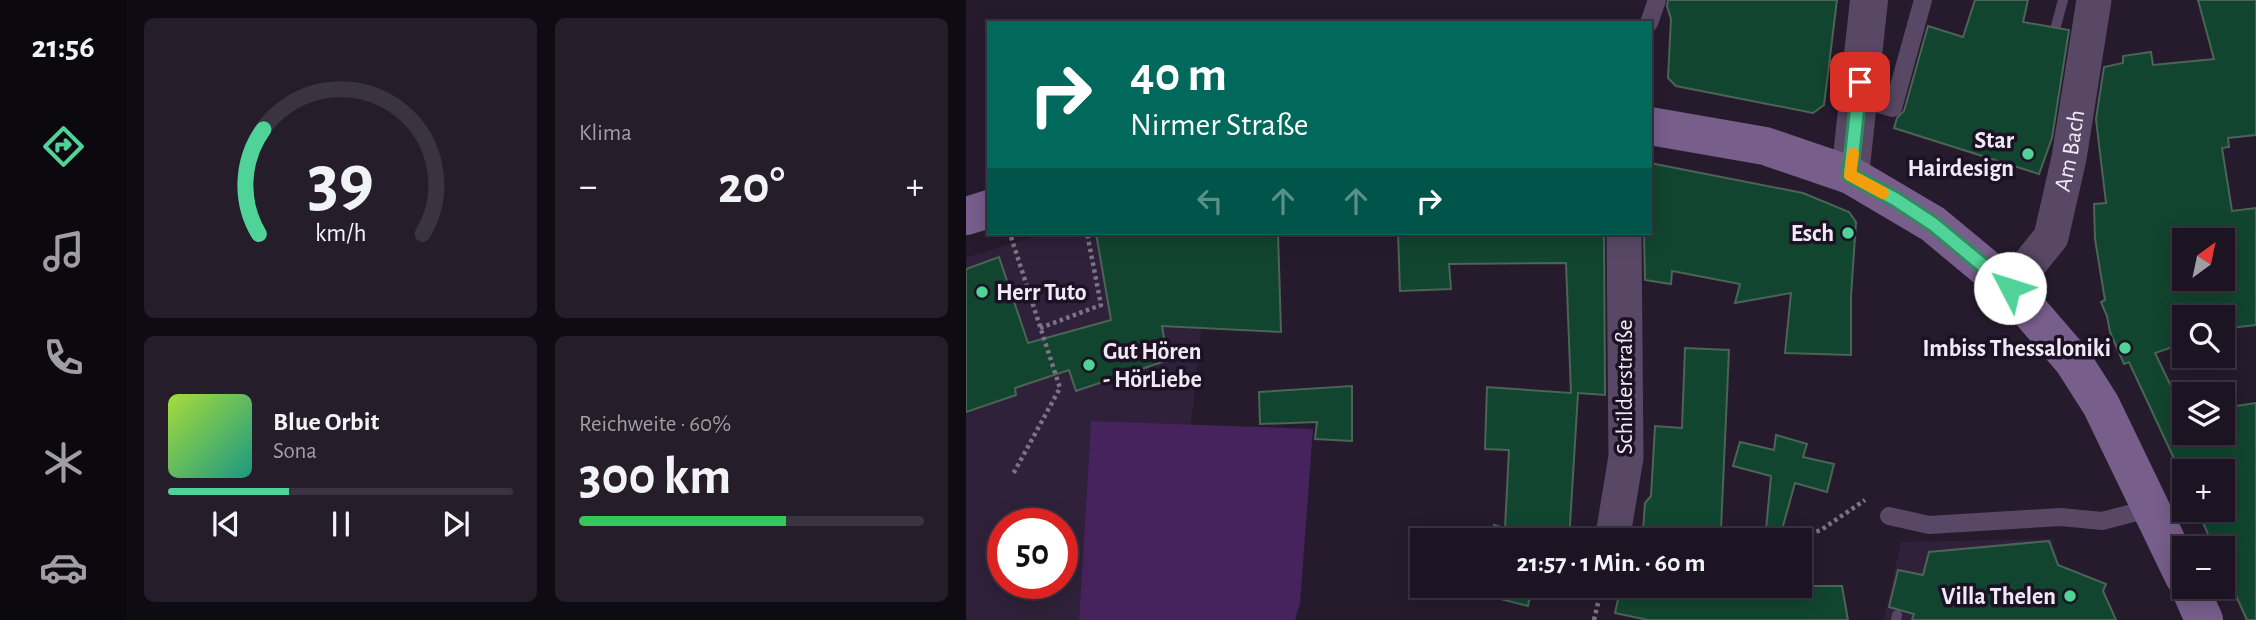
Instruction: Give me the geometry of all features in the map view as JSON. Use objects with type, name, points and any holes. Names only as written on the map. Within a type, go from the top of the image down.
[{"type":"main road","points":[[1652,126],[1765,146],[1850,175],[1895,199],[1933,224],[2010,288],[2073,361],[2101,405],[2172,551]]},
{"type":"main road","points":[[966,216],[987,210]]},
{"type":"main road","points":[[2195,599],[2204,620]]},
{"type":"street","points":[[1850,175],[1869,0]]},
{"type":"street","name":"Am Bach","points":[[2010,288],[2051,237],[2070,158],[2094,0]]},
{"type":"street","name":"Schilderstraße","points":[[1614,528],[1626,457],[1624,235]]},
{"type":"lane","points":[[1650,21],[1657,0]]},
{"type":"lane","points":[[1858,98],[1893,108],[1923,0]]},
{"type":"lane","points":[[1889,516],[1929,525],[2061,517],[2102,521],[2152,508]]},
{"type":"path","points":[[1040,328],[1101,305],[1087,235]]},
{"type":"path","points":[[1012,475],[1060,388],[1014,249]]},
{"type":"path","points":[[1812,533],[1821,530],[1872,495]]},
{"type":"path","points":[[1594,620],[1599,598]]},
{"type":"shaded area","points":[[1038,235],[1204,235],[1208,265],[1191,425],[1091,421],[1079,620],[966,620],[966,258]]},
{"type":"shaded area","points":[[1091,421],[1313,429],[1300,603],[1295,620],[1079,620]]},
{"type":"shaded area","points":[[2052,539],[2061,570],[2003,620],[1884,620],[1901,542]]},
{"type":"building","points":[[1668,0],[1837,0],[1824,105],[1813,113],[1676,86],[1668,78],[1671,19]]},
{"type":"building","points":[[1975,0],[2028,0],[2023,22],[2069,30],[2052,138],[2039,174],[1894,128],[1897,118],[1904,111],[1928,26],[1963,37]]},
{"type":"building","points":[[2198,0],[2256,0],[2256,135],[2228,138],[2229,147],[2222,148],[2232,211],[2256,208],[2256,325],[2235,327],[2235,305],[2172,305],[2172,347],[2155,353],[2172,388],[2172,445],[2235,445],[2235,406],[2256,403],[2256,620],[2247,620],[2235,594],[2235,536],[2209,536],[2203,522],[2235,522],[2235,459],[2174,459],[2129,362],[2124,364],[2101,302],[2105,300],[2095,239],[2094,204],[2106,203],[2096,119],[2104,67],[2123,63],[2123,56],[2151,52],[2153,65],[2214,59]]},
{"type":"building","points":[[1652,163],[1803,193],[1849,212],[1856,222],[1851,296],[1851,355],[1785,353],[1791,293],[1735,303],[1740,284],[1672,271],[1671,284],[1645,280],[1644,235],[1652,235]]},
{"type":"building","points":[[1096,235],[1278,235],[1281,332],[1162,326],[1168,360],[1076,391],[1069,370],[1015,388],[1016,395],[966,412],[966,269],[999,257],[1028,343],[1111,320]]},
{"type":"building","points":[[1398,235],[1604,235],[1605,395],[1578,393],[1570,528],[1505,528],[1509,450],[1485,449],[1487,387],[1571,393],[1566,263],[1449,264],[1451,289],[1400,291]]},
{"type":"building","points":[[1685,348],[1729,350],[1721,528],[1643,528],[1645,503],[1651,496],[1655,426],[1682,428]]},
{"type":"building","points":[[1352,386],[1352,441],[1315,439],[1317,422],[1260,424],[1259,392]]},
{"type":"building","points":[[1776,435],[1807,444],[1803,457],[1834,464],[1827,492],[1795,483],[1782,528],[1766,528],[1771,476],[1733,466],[1740,442],[1774,450]]},
{"type":"building","points":[[2049,541],[2058,565],[2106,584],[2103,591],[2116,620],[1912,620],[1914,614],[1889,607],[1898,570],[1923,575],[1929,552]]},
{"type":"building","points":[[1812,586],[1842,586],[1848,620],[1648,620],[1615,613],[1618,598],[1812,598]]},
{"type":"building","points":[[1497,598],[1530,598],[1528,606]]},
{"type":"waterway","points":[[2056,26],[2063,0]]},
{"type":"waterway","points":[[1896,620],[1897,615]]},
{"type":"slow traffic","points":[[1853,154],[1850,175],[1883,193]]},
{"type":"place","name":"Star Hairdesign","points":[[2028,154]]},
{"type":"place","name":"Esch","points":[[1848,233]]},
{"type":"place","name":"Herr Tuto","points":[[982,292]]},
{"type":"place","name":"Imbiss Thessaloniki","points":[[2125,348]]},
{"type":"place","name":"Gut Hören - HörLiebe","points":[[1089,365]]},
{"type":"place","name":"Villa Thelen","points":[[2070,596]]},
{"type":"route","points":[[1860,82],[1850,175],[1895,199],[1933,224],[2010,288]]}]
